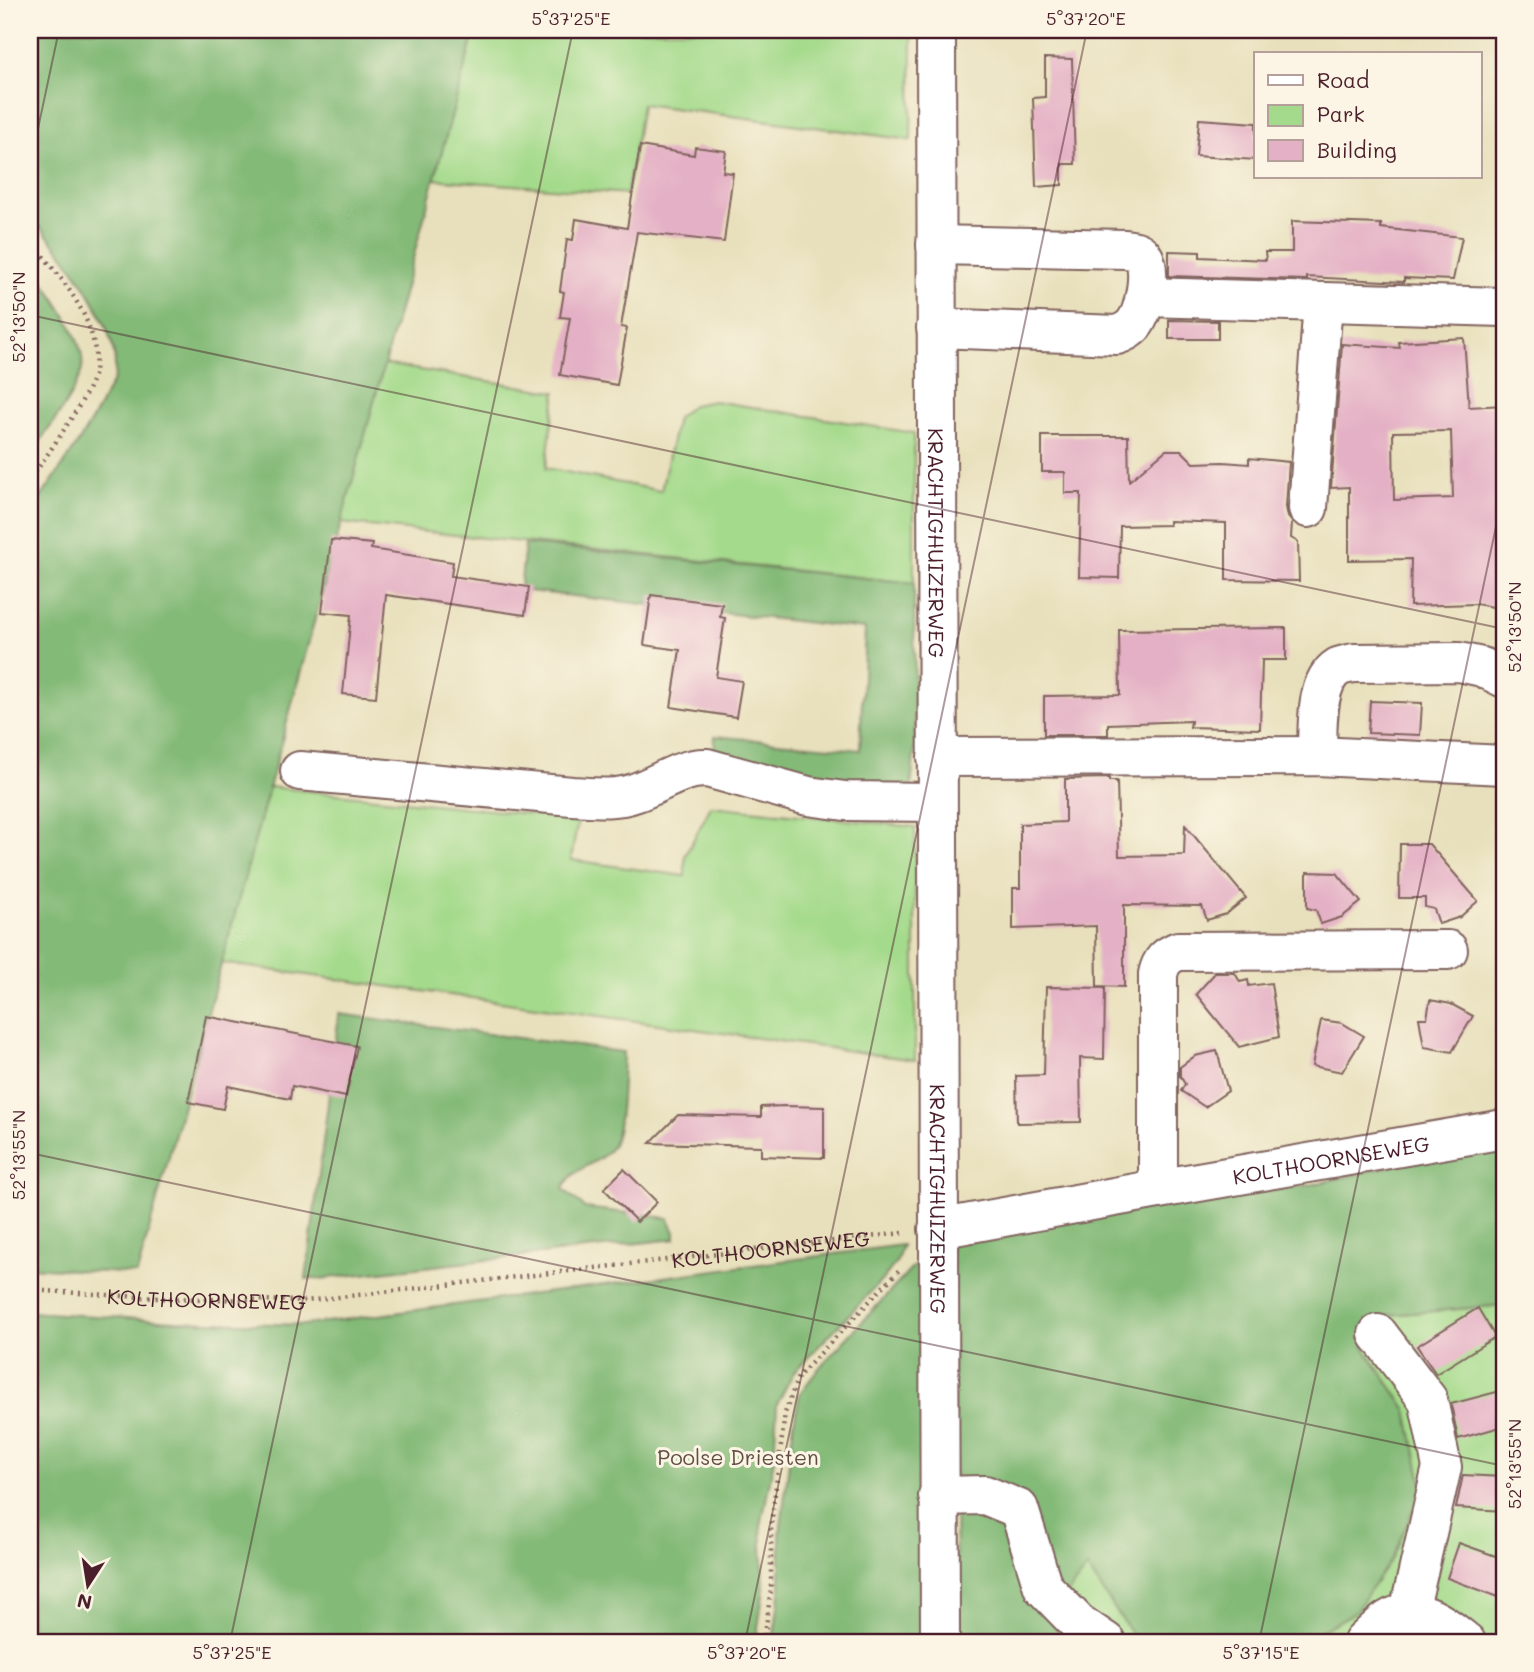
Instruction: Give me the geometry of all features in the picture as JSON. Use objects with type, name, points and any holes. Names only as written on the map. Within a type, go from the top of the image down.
[{"type":"street","name":"KRACHTIGHUIZERWEG","points":[[936,30],[940,1642]]},
{"type":"street","points":[[936,245],[1135,251],[1145,260],[1147,280],[1138,319],[1127,331],[1117,335],[936,328]]},
{"type":"street","points":[[1145,297],[1504,307]]},
{"type":"street","points":[[1308,508],[1323,302]]},
{"type":"street","points":[[1317,756],[1323,685],[1338,667],[1354,663],[1459,662],[1482,667],[1504,678]]},
{"type":"street","points":[[937,757],[1317,756],[1504,765]]},
{"type":"street","points":[[300,771],[572,796],[611,797],[632,794],[691,767],[707,768],[808,796],[845,801],[937,802]]},
{"type":"street","points":[[1158,1189],[1157,974],[1167,955],[1178,951],[1448,950]]},
{"type":"street","name":"KOLTHOORNSEWEG","points":[[938,1229],[1504,1129]]},
{"type":"street","points":[[1378,1334],[1428,1400],[1442,1467],[1409,1612]]},
{"type":"street","points":[[938,1496],[985,1495],[1019,1509],[1043,1587],[1078,1623],[1105,1642]]},
{"type":"street","points":[[1363,1642],[1388,1620],[1409,1612],[1440,1621],[1466,1642]]},
{"type":"path","points":[[30,240],[84,313],[95,347],[96,373],[76,410],[30,481]]},
{"type":"path","points":[[764,1642],[771,1589],[771,1526],[785,1413],[798,1377],[938,1229]]},
{"type":"path","name":"KOLTHOORNSEWEG","points":[[30,1290],[156,1298],[305,1301],[938,1229]]},
{"type":"green space","points":[[30,30],[475,30],[137,1274],[30,1267],[30,514],[77,445],[110,387],[114,378],[115,359],[110,337],[88,291],[58,248],[30,217]]},
{"type":"green space","points":[[475,30],[912,30],[911,140],[642,104],[627,194],[433,179]]},
{"type":"green space","points":[[30,264],[66,316],[80,347],[82,361],[81,373],[71,395],[30,456]]},
{"type":"green space","points":[[383,364],[556,392],[546,468],[661,491],[677,418],[693,405],[714,401],[914,433],[914,583],[340,523]]},
{"type":"green space","points":[[525,544],[914,583],[915,744],[911,791],[714,756],[715,736],[860,750],[865,629],[520,590]]},
{"type":"green space","points":[[269,787],[578,819],[571,860],[685,876],[685,856],[711,806],[915,827],[915,1060],[221,963]]},
{"type":"green space","points":[[339,1014],[623,1052],[620,1114],[612,1146],[601,1157],[574,1174],[563,1189],[585,1208],[668,1218],[675,1232],[675,1239],[306,1279]]},
{"type":"green space","points":[[1504,1139],[1504,1305],[1389,1315],[1363,1346],[1407,1410],[1423,1487],[1393,1557],[1355,1612],[1301,1642],[1144,1642],[1134,1637],[1087,1568],[1059,1605],[1057,1642],[957,1642],[951,1235],[1310,1185]]},
{"type":"green space","name":"Poolse Driesten","points":[[902,1245],[897,1261],[883,1279],[794,1372],[777,1404],[774,1460],[761,1526],[764,1587],[756,1642],[30,1642],[30,1312],[304,1325]]},
{"type":"green space","points":[[927,1252],[923,1642],[773,1642],[780,1593],[780,1534],[800,1393],[820,1367]]},
{"type":"green space","points":[[1504,1305],[1504,1642],[1301,1642],[1355,1612],[1407,1410],[1363,1346],[1389,1315]]},
{"type":"green space","points":[[1087,1567],[1134,1637],[1144,1642],[1057,1642],[1059,1605]]},
{"type":"building","points":[[1045,58],[1072,59],[1075,164],[1062,164],[1062,185],[1036,187],[1033,98],[1045,97]]},
{"type":"building","points":[[1199,119],[1254,123],[1254,160],[1196,156]]},
{"type":"building","points":[[640,146],[694,155],[695,147],[726,151],[723,172],[733,173],[724,242],[637,232],[621,327],[627,328],[617,385],[560,375],[570,318],[560,317],[564,292],[560,291],[567,239],[573,240],[576,219],[627,228]]},
{"type":"building","points":[[1292,221],[1381,224],[1381,228],[1462,237],[1453,280],[1404,278],[1404,282],[1307,277],[1307,280],[1169,276],[1169,251],[1200,252],[1200,257],[1266,260],[1265,252],[1292,252]]},
{"type":"building","points":[[1169,320],[1218,321],[1218,339],[1169,339]]},
{"type":"building","points":[[1464,338],[1469,407],[1504,405],[1504,609],[1476,604],[1410,606],[1411,559],[1349,560],[1349,487],[1331,488],[1342,344],[1400,348],[1399,342]],"holes":[[[1451,431],[1453,498],[1394,500],[1393,432]]]},
{"type":"building","points":[[1042,436],[1128,436],[1129,481],[1166,450],[1181,450],[1194,463],[1249,464],[1249,458],[1289,462],[1286,507],[1292,522],[1291,538],[1298,542],[1299,581],[1226,580],[1226,523],[1169,521],[1169,525],[1120,526],[1119,578],[1079,577],[1081,493],[1065,493],[1065,472],[1042,472]]},
{"type":"building","points":[[331,540],[372,544],[371,549],[453,562],[451,576],[529,587],[525,615],[386,595],[376,697],[343,694],[351,615],[322,612]]},
{"type":"building","points":[[651,595],[722,604],[720,617],[725,618],[716,677],[742,681],[736,717],[671,707],[680,650],[644,645]]},
{"type":"building","points":[[1286,628],[1286,660],[1262,660],[1260,729],[1190,727],[1191,721],[1108,724],[1108,735],[1044,735],[1044,696],[1120,695],[1119,630]]},
{"type":"building","points":[[1370,701],[1422,703],[1420,735],[1368,733]]},
{"type":"building","points":[[1109,778],[1109,781],[1117,781],[1119,856],[1184,855],[1185,825],[1246,898],[1226,914],[1207,920],[1202,906],[1124,905],[1124,987],[1097,986],[1096,926],[1013,929],[1013,888],[1020,888],[1020,824],[1065,822],[1065,779]]},
{"type":"building","points":[[1400,844],[1429,844],[1478,901],[1460,917],[1439,924],[1434,909],[1425,907],[1425,898],[1399,898]]},
{"type":"building","points":[[1307,872],[1337,873],[1361,902],[1342,917],[1321,924],[1316,910],[1307,908]]},
{"type":"building","points":[[1215,973],[1235,973],[1240,982],[1248,980],[1249,986],[1271,983],[1279,1037],[1239,1047],[1196,994]]},
{"type":"building","points":[[1046,987],[1105,988],[1104,1059],[1080,1058],[1081,1122],[1017,1123],[1016,1076],[1044,1075]]},
{"type":"building","points":[[1430,1000],[1451,1004],[1473,1016],[1452,1052],[1424,1047],[1419,1018],[1427,1018]]},
{"type":"building","points":[[206,1016],[357,1046],[346,1097],[292,1086],[290,1099],[228,1086],[223,1109],[188,1102]]},
{"type":"building","points":[[1321,1020],[1342,1023],[1364,1036],[1342,1072],[1312,1066]]},
{"type":"building","points":[[1217,1051],[1228,1091],[1205,1107],[1181,1091],[1185,1084],[1180,1076],[1180,1067],[1195,1056]]},
{"type":"building","points":[[761,1107],[824,1107],[824,1158],[761,1156],[761,1146],[650,1143],[678,1115],[761,1117]]},
{"type":"building","points":[[624,1169],[657,1202],[637,1222],[604,1189]]},
{"type":"building","points":[[1478,1308],[1495,1337],[1436,1374],[1417,1346]]},
{"type":"building","points":[[1504,1390],[1504,1426],[1458,1439],[1451,1404]]},
{"type":"building","points":[[1463,1475],[1504,1477],[1504,1511],[1456,1508]]},
{"type":"building","points":[[1459,1543],[1504,1559],[1504,1599],[1447,1578]]}]
